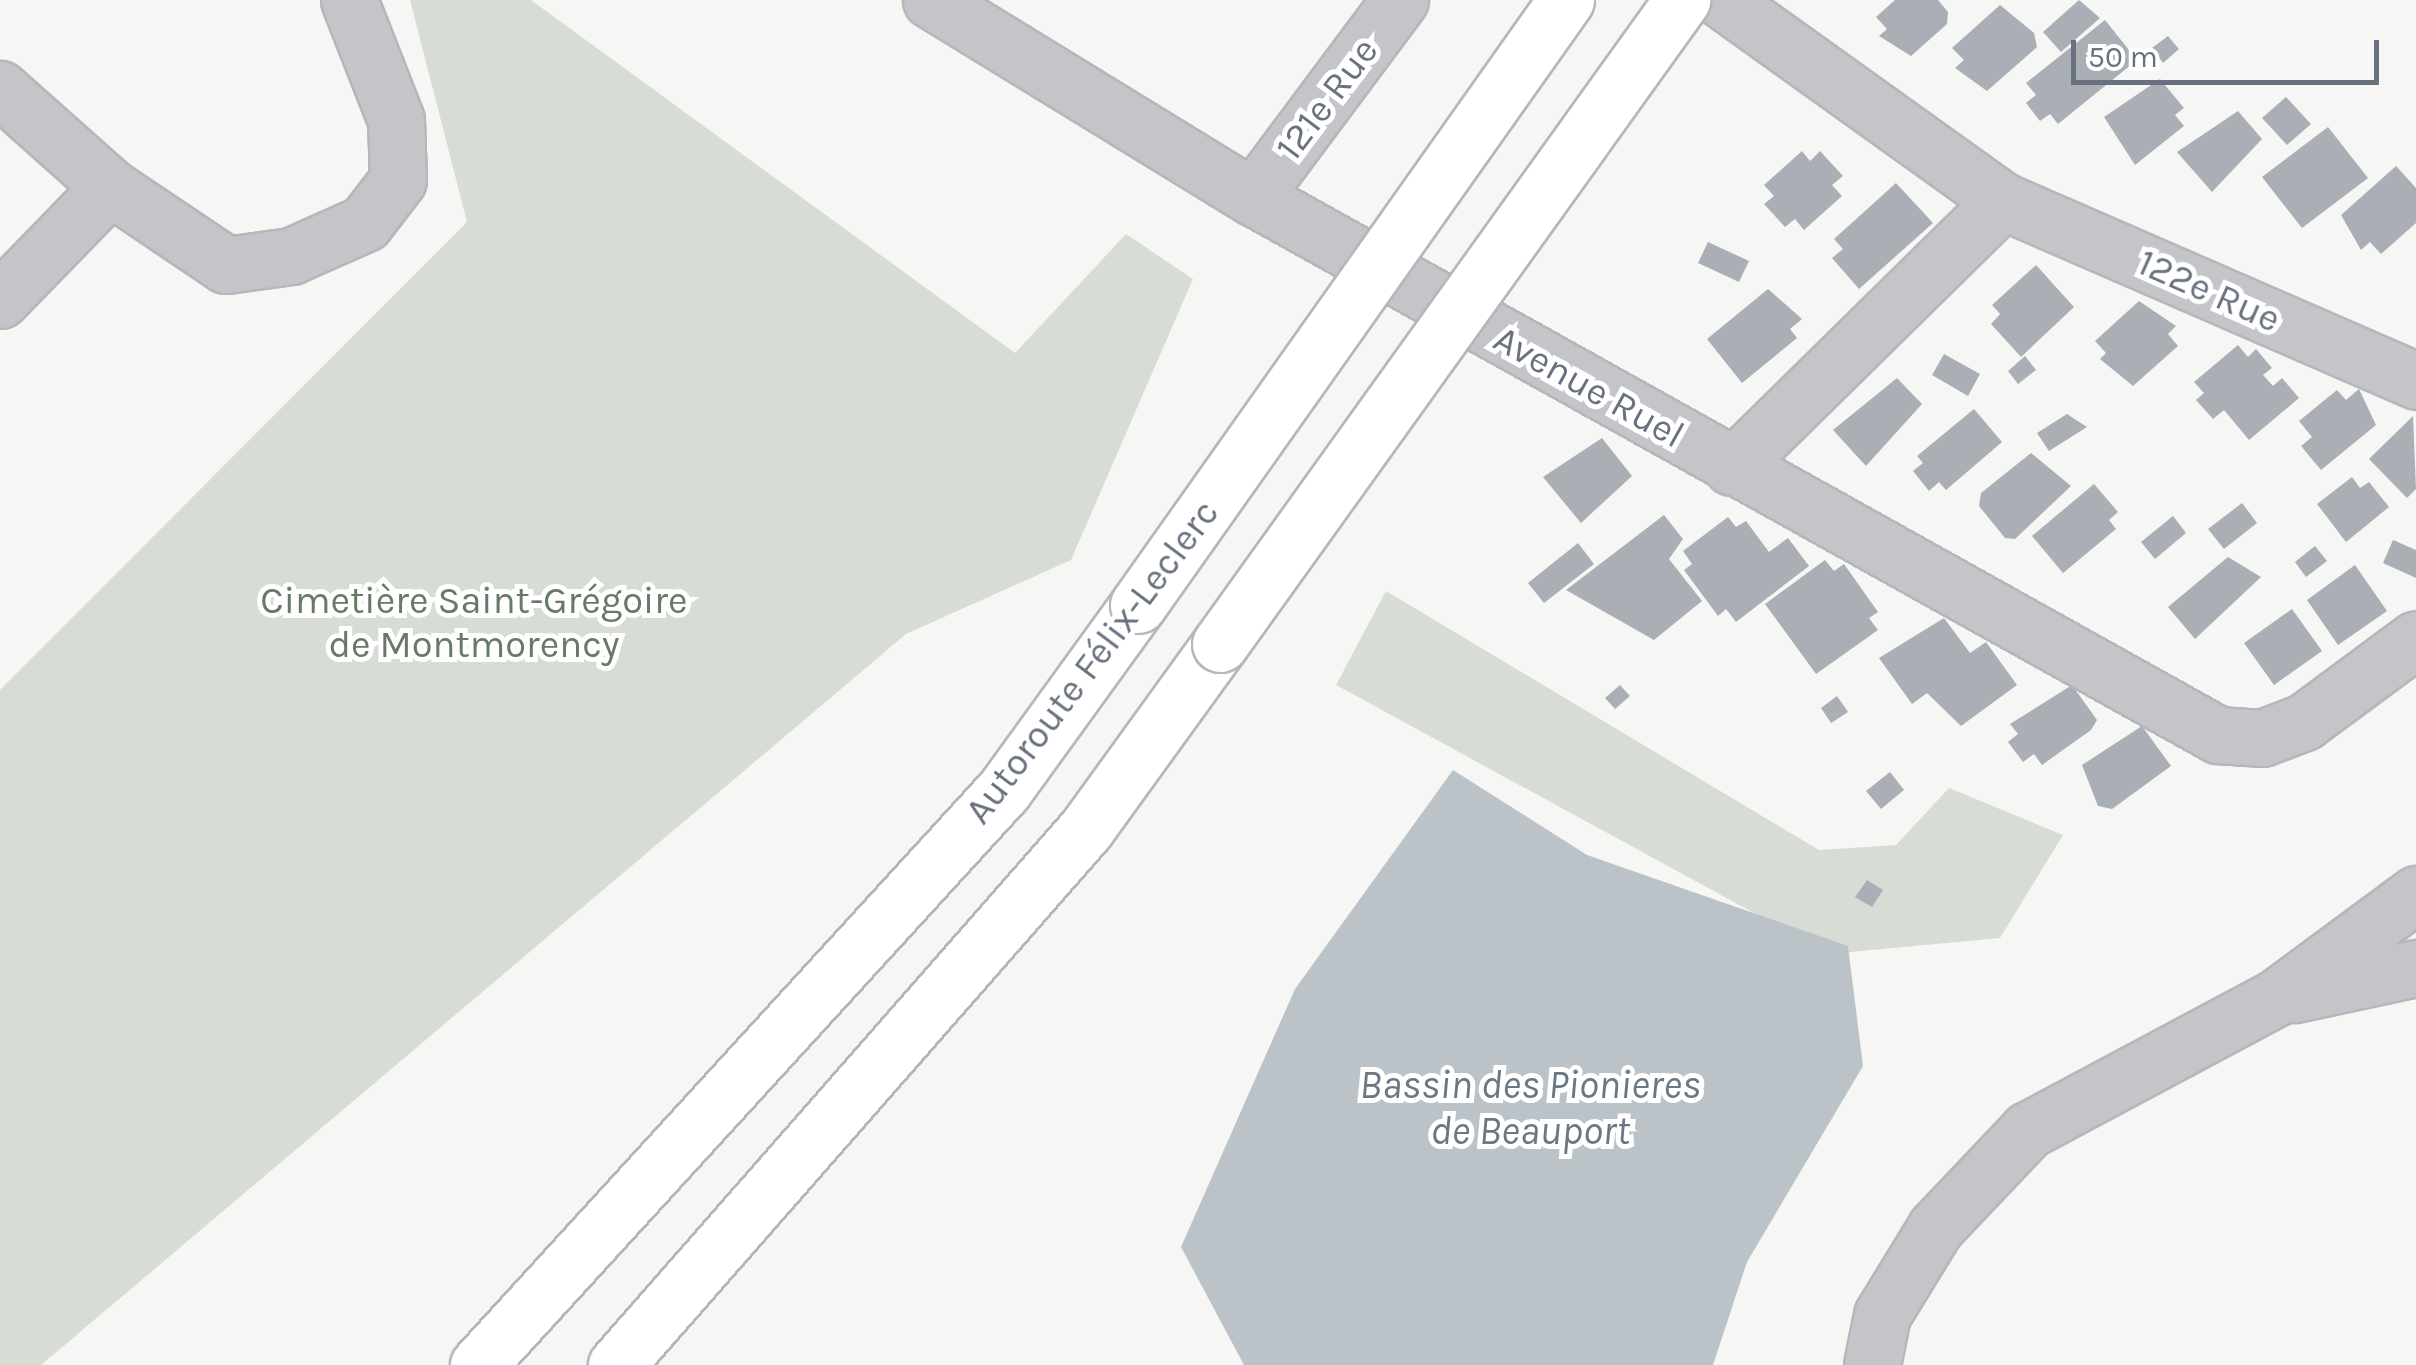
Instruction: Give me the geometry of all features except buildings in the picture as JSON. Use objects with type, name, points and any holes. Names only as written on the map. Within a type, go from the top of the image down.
[{"type":"highway","name":"Autoroute Félix-Leclerc","points":[[478,1365],[1004,790],[1566,0]]},
{"type":"highway","points":[[616,1365],[1086,830],[1682,0]]},
{"type":"street","points":[[0,89],[130,201],[226,265],[290,256],[365,223],[398,180],[396,120],[348,0]]},
{"type":"street","name":"121e Rue","points":[[1254,197],[1400,0]]},
{"type":"street","name":"122e Rue","points":[[1722,0],[2003,201],[2416,381]]},
{"type":"street","name":"Avenue Ruel","points":[[948,4],[1254,197],[1732,468],[2218,735],[2262,738],[2304,722],[2416,639]]},
{"type":"street","points":[[0,300],[130,201]]},
{"type":"street","points":[[1732,468],[2003,201]]},
{"type":"street","points":[[1872,1365],[1882,1315],[1936,1227],[2028,1130],[2277,997],[2416,894]]},
{"type":"street","points":[[2277,997],[2416,968]]},
{"type":"green space","name":"Cimetière Saint-Grégoire de Montmorency","points":[[410,0],[531,0],[1015,353],[1126,234],[1193,279],[1071,560],[906,634],[41,1365],[0,1365],[0,690],[467,222]]},
{"type":"green space","points":[[1386,591],[1819,850],[1896,845],[1949,788],[2063,835],[2000,938],[1829,954],[1336,685]]},
{"type":"water","name":"Bassin des Pionieres de Beauport","points":[[1453,770],[1587,855],[1848,946],[1863,1066],[1747,1262],[1713,1365],[1244,1365],[1181,1247],[1295,989]]}]
